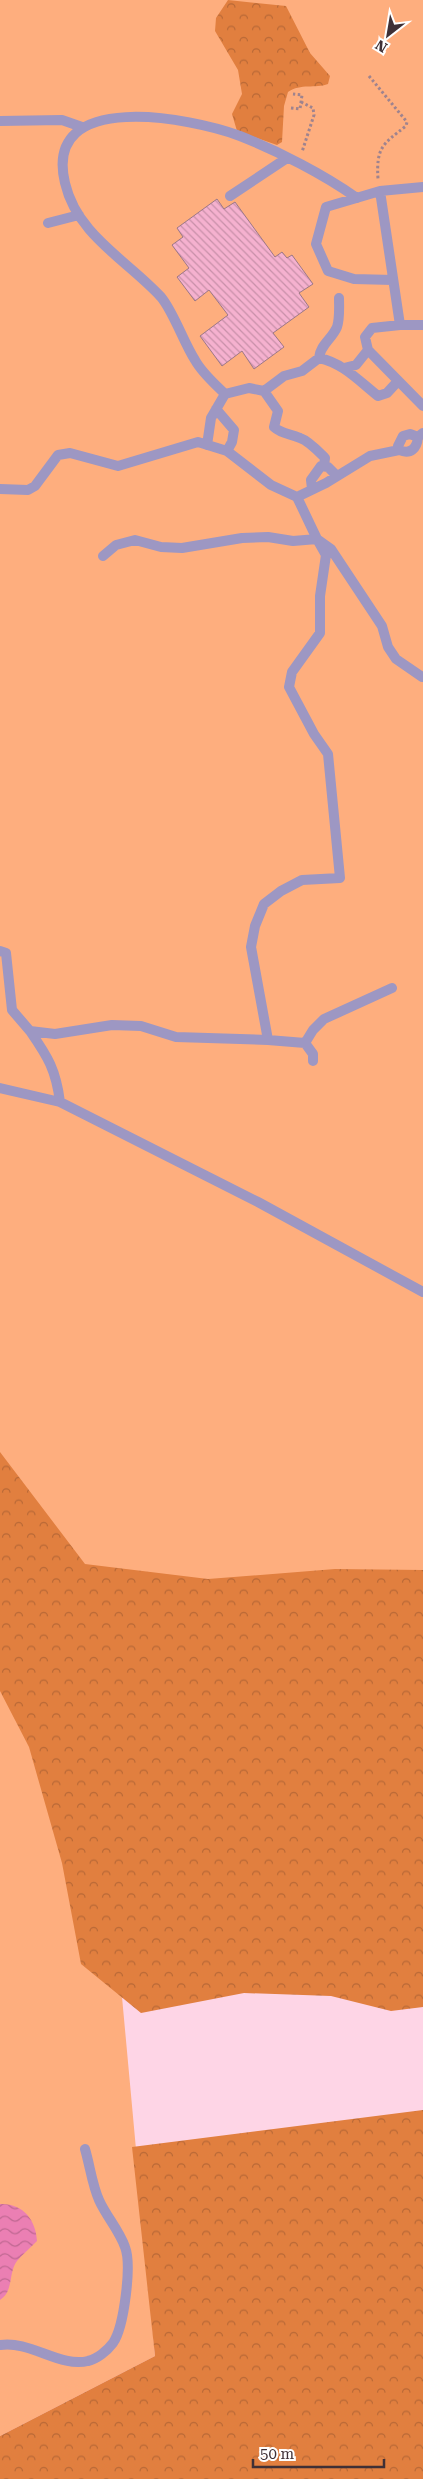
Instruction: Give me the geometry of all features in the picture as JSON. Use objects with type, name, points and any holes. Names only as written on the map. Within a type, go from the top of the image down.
[{"type":"lane","points":[[225,394],[196,362],[162,298],[98,241],[70,201],[64,181],[64,165],[66,149],[74,133],[95,121],[124,118],[176,119],[238,136],[333,181],[357,198]]},
{"type":"lane","points":[[0,121],[62,120],[82,127]]},
{"type":"lane","points":[[230,196],[287,158]]},
{"type":"lane","points":[[393,280],[354,279],[328,271],[316,244],[326,206],[380,191],[423,187]]},
{"type":"lane","points":[[380,191],[400,325]]},
{"type":"lane","points":[[48,223],[79,215]]},
{"type":"lane","points":[[319,358],[319,350],[330,339],[337,326],[339,298]]},
{"type":"lane","points":[[423,325],[372,328],[365,338],[368,350],[423,406]]},
{"type":"lane","points":[[344,368],[356,365],[368,350]]},
{"type":"lane","points":[[264,391],[284,376],[302,371],[319,358]]},
{"type":"lane","points":[[319,358],[332,361],[344,368],[378,396],[387,393],[398,381]]},
{"type":"lane","points":[[206,445],[211,418],[225,394],[249,388],[264,391],[278,411],[274,427],[281,434],[298,437],[305,441],[325,458],[324,466]]},
{"type":"lane","points":[[216,409],[234,430],[232,442],[227,451]]},
{"type":"lane","points":[[297,497],[370,456],[399,450],[405,453],[412,451],[420,435],[410,434],[403,436],[398,446],[399,450]]},
{"type":"lane","points":[[0,489],[28,490],[36,486],[58,455],[70,453],[118,466],[198,442],[227,451],[272,485],[297,497],[326,555],[320,596],[320,634],[292,672],[289,687],[314,734],[328,754],[340,878],[302,880],[281,891],[264,904],[255,926],[251,947],[268,1040]]},
{"type":"lane","points":[[324,466],[337,476]]},
{"type":"lane","points":[[312,489],[311,480],[316,470],[324,466]]},
{"type":"lane","points":[[103,556],[116,545],[135,540],[160,547],[182,548],[242,538],[268,537],[293,541],[317,539],[331,549],[382,626],[388,646],[396,659],[422,677]]},
{"type":"lane","points":[[0,950],[6,953],[12,1010],[46,1054],[58,1079],[60,1102]]},
{"type":"lane","points":[[305,1043],[313,1030],[324,1019],[392,988]]},
{"type":"lane","points":[[30,1031],[55,1034],[112,1025],[141,1026],[176,1037],[305,1043],[313,1054],[313,1061]]},
{"type":"lane","points":[[0,1088],[60,1102],[258,1202],[423,1292]]},
{"type":"lane","points":[[0,2345],[18,2344],[76,2362],[89,2361],[101,2355],[113,2343],[119,2329],[128,2266],[126,2247],[100,2201],[85,2149]]},
{"type":"path","points":[[369,76],[407,122],[406,126],[383,144],[379,154],[380,191]]},
{"type":"path","points":[[291,108],[300,109],[302,95],[293,94]]},
{"type":"path","points":[[298,165],[314,115],[313,108],[301,102]]},
{"type":"shaded area","points":[[0,0],[423,0],[423,1595],[87,1616],[155,2356],[0,2436]]},
{"type":"green space","points":[[228,0],[286,6],[310,53],[330,76],[328,84],[293,89],[288,92],[284,106],[282,142],[277,145],[237,131],[232,114],[242,94],[238,70],[215,31],[216,18]]},
{"type":"green space","points":[[0,1452],[85,1564],[208,1579],[335,1569],[423,1570],[423,2007],[391,2011],[331,1996],[244,1993],[141,2013],[81,1964],[62,1863],[29,1747],[0,1691]]},
{"type":"green space","points":[[423,2110],[423,2479],[0,2479],[0,2436],[155,2356],[132,2147]]},
{"type":"water","points":[[0,2204],[15,2206],[27,2214],[34,2226],[37,2241],[17,2261],[7,2292],[0,2300]]},
{"type":"building","points":[[217,199],[224,209],[235,202],[275,257],[282,252],[287,258],[292,255],[313,284],[299,293],[309,307],[273,333],[284,347],[254,369],[242,351],[222,366],[200,336],[228,315],[209,290],[195,301],[177,277],[189,268],[172,245],[183,237],[177,228]]}]
